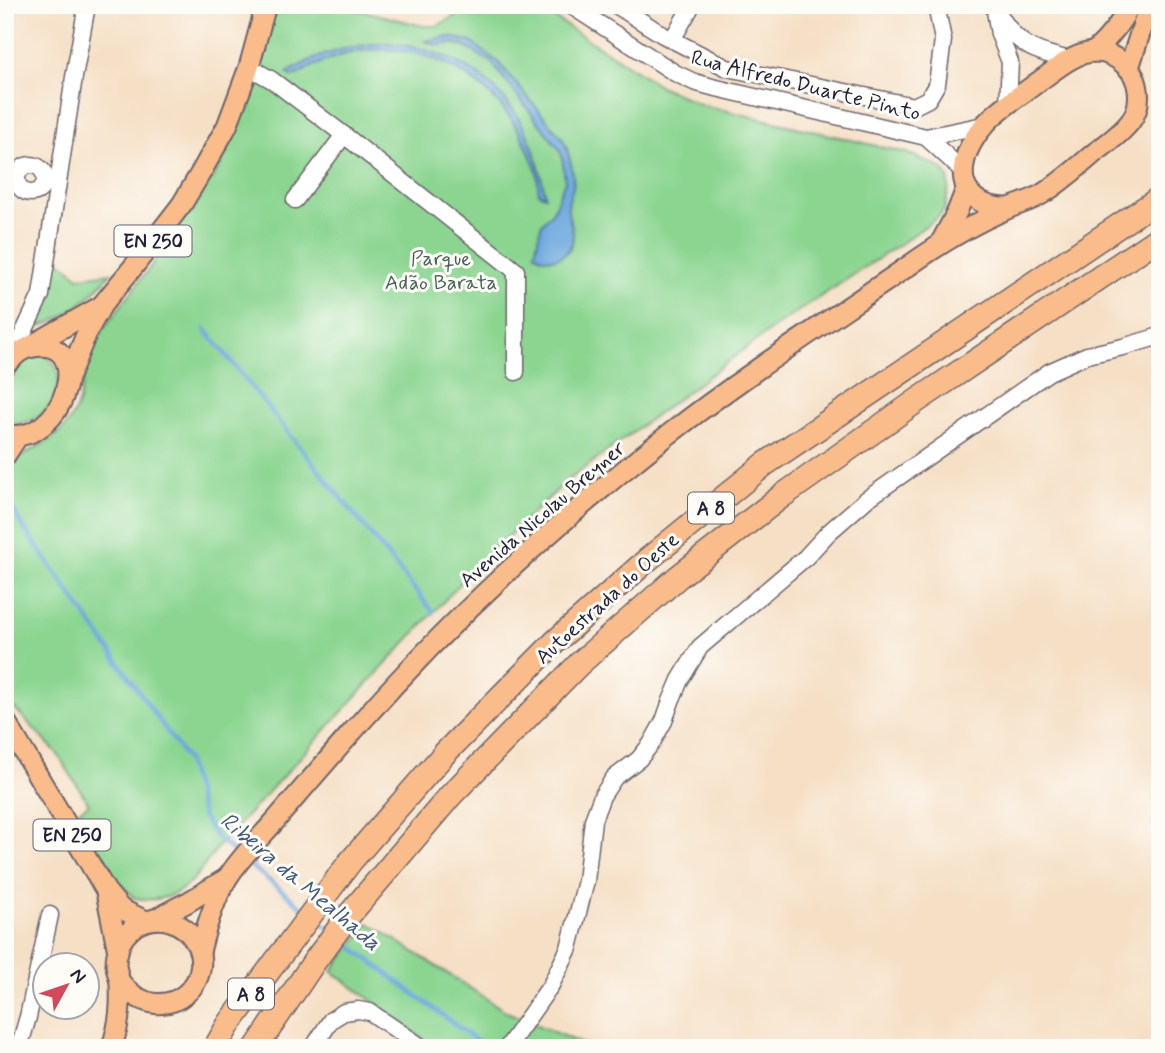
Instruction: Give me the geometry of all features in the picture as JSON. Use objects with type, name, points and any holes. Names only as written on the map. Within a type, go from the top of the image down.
[{"type":"highway","name":"Autoestrada do Oeste","points":[[215,1048],[229,1024],[350,862],[445,753],[556,641],[646,561],[765,464],[1160,198]]},
{"type":"highway","name":"Autoestrada do Oeste","points":[[256,1048],[349,915],[450,796],[579,664],[678,577],[782,496],[918,400],[1160,237]]},
{"type":"main road","name":"EN 250","points":[[102,305],[182,204],[227,126],[266,5]]},
{"type":"main road","points":[[1094,52],[1118,27],[1130,5]]},
{"type":"main road","points":[[1008,104],[1070,60],[1083,54],[1109,54],[1129,68],[1149,5]]},
{"type":"main road","name":"Avenida Nicolau Breyner","points":[[200,952],[209,917],[228,878],[395,683],[458,618],[605,486],[671,433],[777,356],[940,244],[1007,208],[1026,203],[1054,187],[1130,123],[1138,108],[1139,96],[1137,83],[1129,68]]},
{"type":"main road","name":"Avenida Nicolau Breyner","points":[[940,244],[957,212],[966,156],[984,125],[1008,104]]},
{"type":"main road","points":[[964,180],[977,199],[991,206],[1007,208]]},
{"type":"main road","points":[[13,358],[102,305]]},
{"type":"main road","points":[[5,456],[12,435],[28,434],[39,428],[57,410],[88,330],[102,305]]},
{"type":"main road","points":[[13,358],[39,345],[49,346],[63,356],[69,376]]},
{"type":"main road","name":"EN 250","points":[[5,720],[106,891]]},
{"type":"main road","name":"Avenida Nicolau Breyner","points":[[150,920],[188,902],[228,878]]},
{"type":"main road","points":[[106,891],[121,909],[150,920],[170,921],[184,928],[194,938],[200,952],[196,981],[188,993],[175,1001],[148,1003],[134,997],[121,982]]},
{"type":"main road","points":[[106,891],[118,952]]},
{"type":"main road","points":[[114,1041],[121,982],[116,965],[118,952],[129,929],[150,920]]},
{"type":"main road","points":[[114,1041],[148,1003]]},
{"type":"street","points":[[13,358],[41,295],[87,5]]},
{"type":"street","name":"Rua Alfredo Duarte Pinto","points":[[570,5],[694,82],[926,136],[984,125]]},
{"type":"street","points":[[616,5],[672,40],[727,68],[915,106],[928,99],[937,84],[943,40],[936,5]]},
{"type":"street","points":[[672,40],[692,5]]},
{"type":"street","points":[[1008,104],[1010,62],[999,34],[994,5],[1009,31],[1023,43],[1070,60]]},
{"type":"street","points":[[248,67],[272,80],[516,271],[516,372]]},
{"type":"street","points":[[295,200],[344,135]]},
{"type":"street","name":"Rua Alfredo Duarte Pinto","points":[[926,136],[964,180]]},
{"type":"street","points":[[27,166],[41,169],[44,178],[42,186],[36,191],[12,188],[20,170],[27,166]]},
{"type":"street","points":[[36,191],[52,216]]},
{"type":"street","points":[[510,1044],[551,985],[569,948],[586,881],[593,820],[602,796],[614,778],[639,759],[651,744],[664,721],[680,680],[700,647],[806,557],[866,499],[1049,372],[1087,355],[1160,335]]},
{"type":"street","points":[[19,1048],[50,915]]},
{"type":"street","points":[[313,1048],[331,1020],[358,1010],[370,1012],[423,1048]]},
{"type":"green space","name":"Parque Adão Barata","points":[[287,5],[340,5],[423,26],[437,26],[463,11],[465,5],[534,5],[662,87],[702,105],[907,153],[943,169],[948,177],[949,187],[945,208],[938,217],[777,325],[567,481],[477,565],[217,848],[185,887],[167,897],[134,898],[115,878],[74,814],[89,804],[57,753],[5,698],[5,480],[17,461],[57,435],[72,417],[95,340],[160,254],[220,166],[254,92],[271,21],[278,11]]},
{"type":"green space","points":[[52,254],[79,277],[111,273],[80,305],[41,326],[36,322]]},
{"type":"green space","points":[[44,355],[57,370],[54,399],[41,415],[16,425],[5,419],[5,376],[23,358]]},
{"type":"green space","points":[[369,923],[507,1012],[591,1048],[435,1048],[332,971]]},
{"type":"water","points":[[446,37],[471,42],[498,62],[563,139],[573,176],[568,211],[573,234],[570,248],[560,257],[548,259],[535,253],[541,225],[553,211],[565,181],[559,149],[491,62],[462,45],[438,45],[424,41]]},
{"type":"water","points":[[389,43],[421,49],[450,59],[496,90],[514,111],[528,136],[545,196],[539,194],[537,172],[527,147],[500,105],[463,73],[441,62],[418,54],[368,50],[329,59],[293,77],[287,73],[336,51]]},
{"type":"waterway","points":[[205,329],[433,612]]},
{"type":"waterway","name":"Ribeira da Mealhada","points":[[5,492],[20,522],[187,760],[203,818],[216,837],[238,855]]},
{"type":"waterway","name":"Ribeira da Mealhada","points":[[245,861],[306,910]]},
{"type":"waterway","name":"Ribeira da Mealhada","points":[[316,918],[331,930]]},
{"type":"waterway","name":"Ribeira da Mealhada","points":[[340,938],[486,1048]]}]
